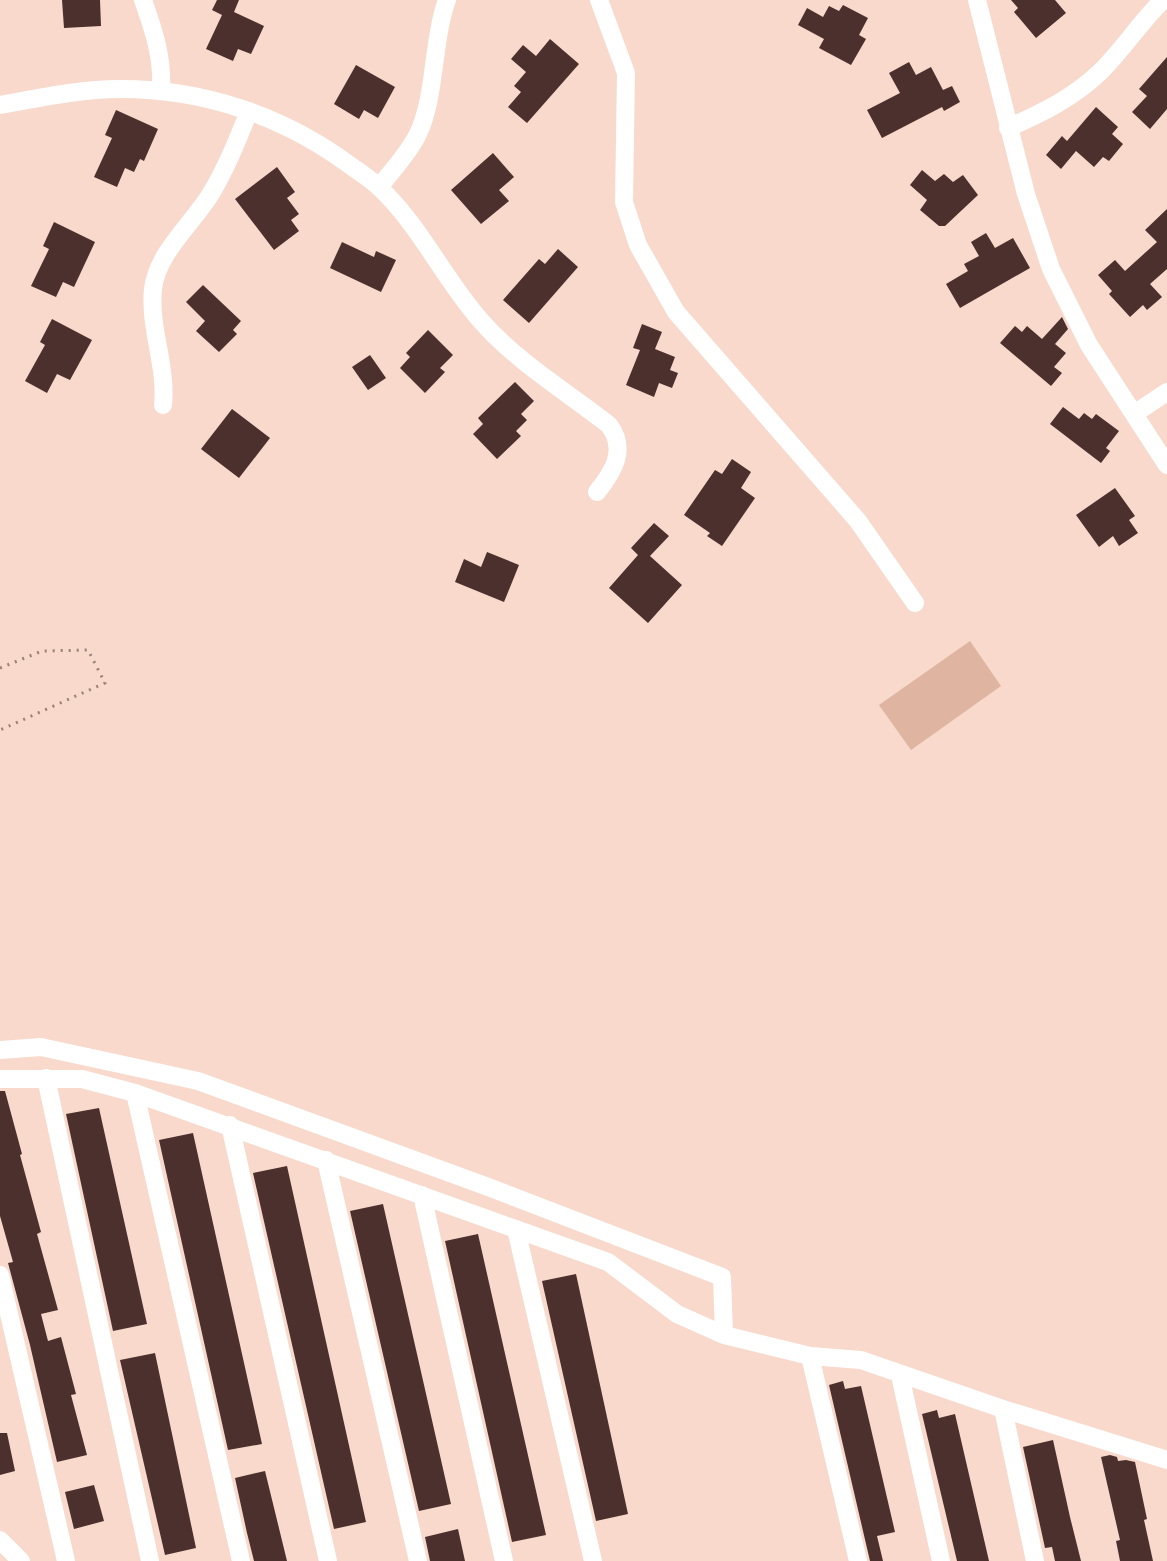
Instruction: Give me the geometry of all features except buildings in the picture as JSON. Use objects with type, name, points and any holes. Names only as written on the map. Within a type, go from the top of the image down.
[{"type":"street","points":[[143,0],[162,66],[161,91]]},
{"type":"street","points":[[379,187],[406,153],[421,125],[447,0]]},
{"type":"street","points":[[599,0],[626,73],[624,202],[638,245],[676,312],[858,521],[915,603]]},
{"type":"street","points":[[977,0],[1026,194],[1051,269],[1089,345],[1167,465]]},
{"type":"street","points":[[1008,128],[1052,108],[1080,89],[1101,71],[1163,0]]},
{"type":"street","points":[[0,105],[118,89],[175,91],[284,124],[331,151],[379,187],[411,221],[481,322],[510,349],[609,425],[616,434],[619,446],[617,459],[609,477],[597,492]]},
{"type":"street","points":[[163,405],[165,376],[155,332],[153,286],[161,264],[211,194],[249,111]]},
{"type":"street","points":[[1134,414],[1167,392]]},
{"type":"street","points":[[0,1050],[41,1047],[198,1081],[491,1188],[722,1277],[724,1335]]},
{"type":"street","points":[[46,1078],[150,1561]]},
{"type":"street","points":[[0,1079],[82,1079],[135,1093],[608,1262],[677,1314],[724,1335],[810,1356],[861,1360],[1003,1409],[1167,1460]]},
{"type":"street","points":[[135,1093],[241,1561]]},
{"type":"street","points":[[230,1125],[328,1561]]},
{"type":"street","points":[[326,1160],[418,1561]]},
{"type":"street","points":[[422,1195],[504,1561]]},
{"type":"street","points":[[516,1229],[593,1561]]},
{"type":"street","points":[[0,1275],[66,1561]]},
{"type":"street","points":[[810,1356],[858,1561]]},
{"type":"street","points":[[900,1375],[941,1561]]},
{"type":"street","points":[[1003,1409],[1035,1561]]},
{"type":"street","points":[[0,1540],[21,1561]]},
{"type":"path","points":[[0,668],[42,651],[88,650],[105,683],[0,730]]},
{"type":"shaded area","points":[[970,641],[1001,686],[911,750],[879,705]]}]
